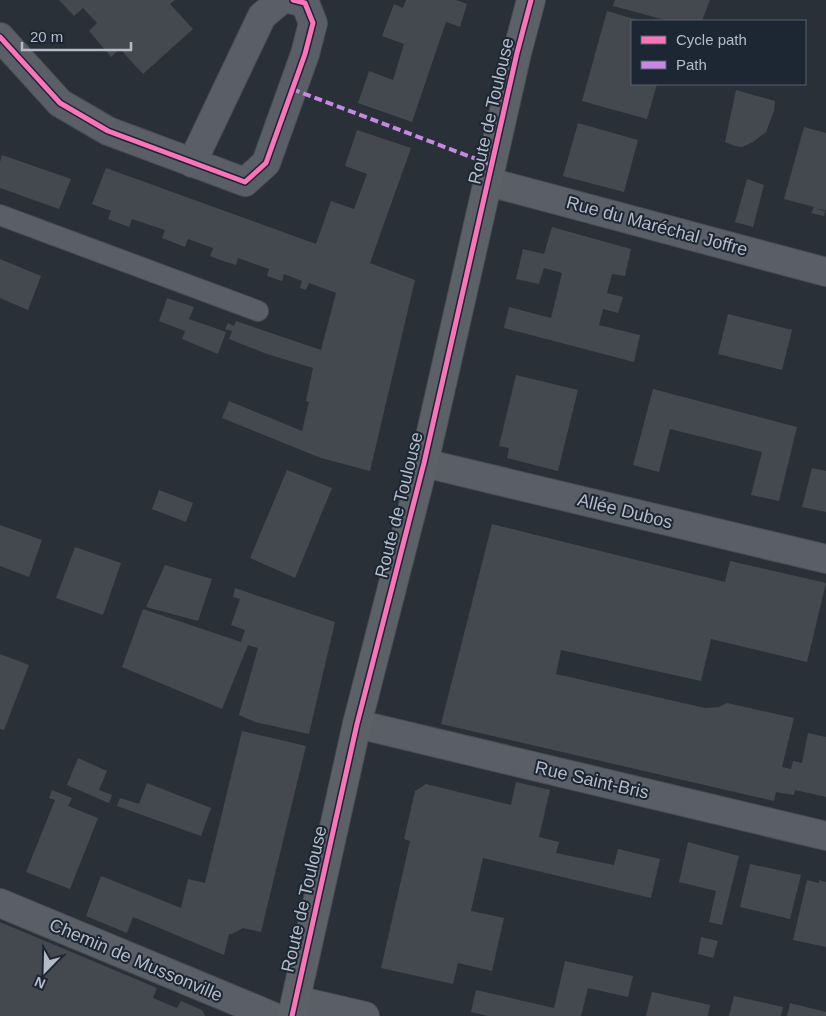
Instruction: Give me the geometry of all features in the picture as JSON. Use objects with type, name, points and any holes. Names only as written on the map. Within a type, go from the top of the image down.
[{"type":"main road","name":"Route de Toulouse","points":[[294,1008],[357,724],[424,463],[517,53],[531,0]]},
{"type":"street","points":[[192,163],[262,16],[281,0]]},
{"type":"street","points":[[0,37],[60,103],[108,131],[245,182],[266,162],[305,54],[313,23],[305,3],[293,0]]},
{"type":"street","name":"Rue du Maréchal Joffre","points":[[489,182],[826,272]]},
{"type":"street","name":"Allée Dubos","points":[[424,463],[826,559]]},
{"type":"street","name":"Rue Saint-Bris","points":[[357,724],[826,836]]},
{"type":"street","name":"Chemin de Mussonville","points":[[0,903],[272,1016]]},
{"type":"street","points":[[294,1008],[366,1016]]},
{"type":"lane","points":[[0,215],[258,311]]},
{"type":"building","points":[[59,0],[175,0],[170,4],[193,29],[143,74],[120,49],[111,57],[89,31],[97,23],[83,8],[74,16]]},
{"type":"building","points":[[406,0],[456,0],[467,4],[460,27],[446,22],[412,122],[358,103],[369,71],[393,80],[404,44],[382,36],[394,4],[403,8]]},
{"type":"building","points":[[615,0],[710,0],[702,20],[665,20],[613,6]]},
{"type":"building","points":[[607,11],[638,20],[631,20],[631,85],[657,85],[647,119],[582,101]]},
{"type":"building","points":[[736,90],[775,101],[774,111],[766,132],[753,142],[742,147],[725,142]]},
{"type":"building","points":[[578,123],[638,140],[624,192],[563,176]]},
{"type":"building","points":[[804,127],[826,133],[826,210],[817,209],[825,211],[824,216],[811,213],[814,207],[784,199]]},
{"type":"building","points":[[357,130],[411,148],[370,263],[415,280],[370,471],[321,458],[222,418],[229,401],[302,431],[309,402],[306,401],[313,368],[267,354],[229,339],[232,331],[225,329],[228,323],[234,326],[236,321],[321,350],[336,293],[309,283],[306,290],[300,288],[302,281],[284,274],[282,281],[267,276],[269,269],[238,258],[236,265],[223,261],[210,256],[213,248],[188,239],[185,247],[162,238],[165,230],[132,219],[129,227],[108,219],[111,211],[92,204],[106,168],[316,244],[331,201],[354,209],[367,174],[345,166]]},
{"type":"building","points":[[2,155],[71,179],[59,209],[0,188],[0,162]]},
{"type":"building","points":[[747,179],[764,185],[753,227],[735,222]]},
{"type":"building","points":[[552,227],[631,249],[625,276],[612,274],[607,293],[623,297],[618,313],[603,309],[599,325],[640,335],[634,362],[504,328],[509,307],[551,318],[562,273],[544,268],[539,284],[516,279],[523,249],[544,254]]},
{"type":"building","points":[[0,259],[41,276],[28,310],[0,298]]},
{"type":"building","points":[[167,298],[194,307],[189,319],[226,332],[218,354],[182,339],[185,331],[159,321]]},
{"type":"building","points":[[728,314],[792,330],[782,370],[718,354]]},
{"type":"building","points":[[516,375],[578,390],[558,471],[507,458],[509,448],[499,446]]},
{"type":"building","points":[[653,389],[797,427],[779,501],[751,495],[762,452],[670,429],[659,472],[633,465]]},
{"type":"building","points":[[812,468],[826,471],[826,512],[802,507]]},
{"type":"building","points":[[287,470],[332,488],[295,578],[250,558]]},
{"type":"building","points":[[159,490],[193,503],[186,522],[152,509]]},
{"type":"building","points":[[492,524],[725,582],[730,561],[826,583],[807,662],[711,639],[701,681],[561,650],[556,674],[705,708],[719,707],[727,703],[794,718],[782,767],[791,769],[793,761],[802,763],[808,733],[826,737],[826,797],[795,790],[794,795],[776,792],[774,801],[441,724]]},
{"type":"building","points":[[0,525],[42,540],[29,577],[0,566]]},
{"type":"building","points":[[75,547],[121,563],[103,615],[56,598]]},
{"type":"building","points":[[165,565],[212,579],[198,621],[146,607]]},
{"type":"building","points":[[235,588],[335,622],[309,734],[255,722],[239,715],[258,648],[248,645],[222,709],[122,667],[143,609],[241,642],[245,630],[231,625],[240,599],[233,597]]},
{"type":"building","points":[[0,654],[29,665],[4,730],[0,729]]},
{"type":"building","points":[[242,731],[306,746],[261,932],[243,928],[229,934],[224,955],[133,917],[127,933],[86,916],[101,876],[181,908],[188,879],[205,883]]},
{"type":"building","points":[[78,758],[107,771],[99,790],[112,795],[109,803],[67,785]]},
{"type":"building","points":[[516,782],[550,790],[539,837],[559,842],[556,853],[614,865],[618,849],[660,859],[651,898],[483,858],[471,911],[504,918],[492,971],[458,963],[453,984],[381,968],[410,841],[404,839],[415,791],[426,784],[511,805]]},
{"type":"building","points":[[147,783],[211,808],[201,836],[117,806],[120,798],[139,804]]},
{"type":"building","points":[[52,790],[72,798],[68,806],[98,818],[70,889],[26,872],[55,800],[49,798]]},
{"type":"building","points":[[688,842],[739,856],[722,925],[709,922],[716,891],[679,882]]},
{"type":"building","points":[[750,864],[801,875],[790,919],[740,907]]},
{"type":"building","points":[[807,880],[819,883],[819,880],[826,882],[826,947],[793,940]]},
{"type":"building","points":[[0,922],[157,988],[153,998],[177,1008],[181,1001],[202,1010],[205,1016],[0,1016]]},
{"type":"building","points":[[701,937],[718,941],[713,958],[698,954]]},
{"type":"building","points":[[565,961],[633,976],[628,997],[588,988],[581,1016],[488,1016],[471,1012],[476,990],[554,1008]]},
{"type":"building","points":[[652,992],[710,1005],[708,1016],[646,1016]]},
{"type":"building","points":[[734,996],[783,1007],[781,1016],[729,1016]]},
{"type":"building","points":[[790,1003],[826,1012],[826,1016],[787,1016]]},
{"type":"marked path","points":[[292,89],[492,165]]},
{"type":"cycle path","points":[[0,37],[60,103],[108,131],[245,182],[266,163],[305,54],[313,23],[305,3],[293,0]]},
{"type":"cycle path","points":[[292,1016],[357,724],[424,463],[517,53],[531,0]]}]
